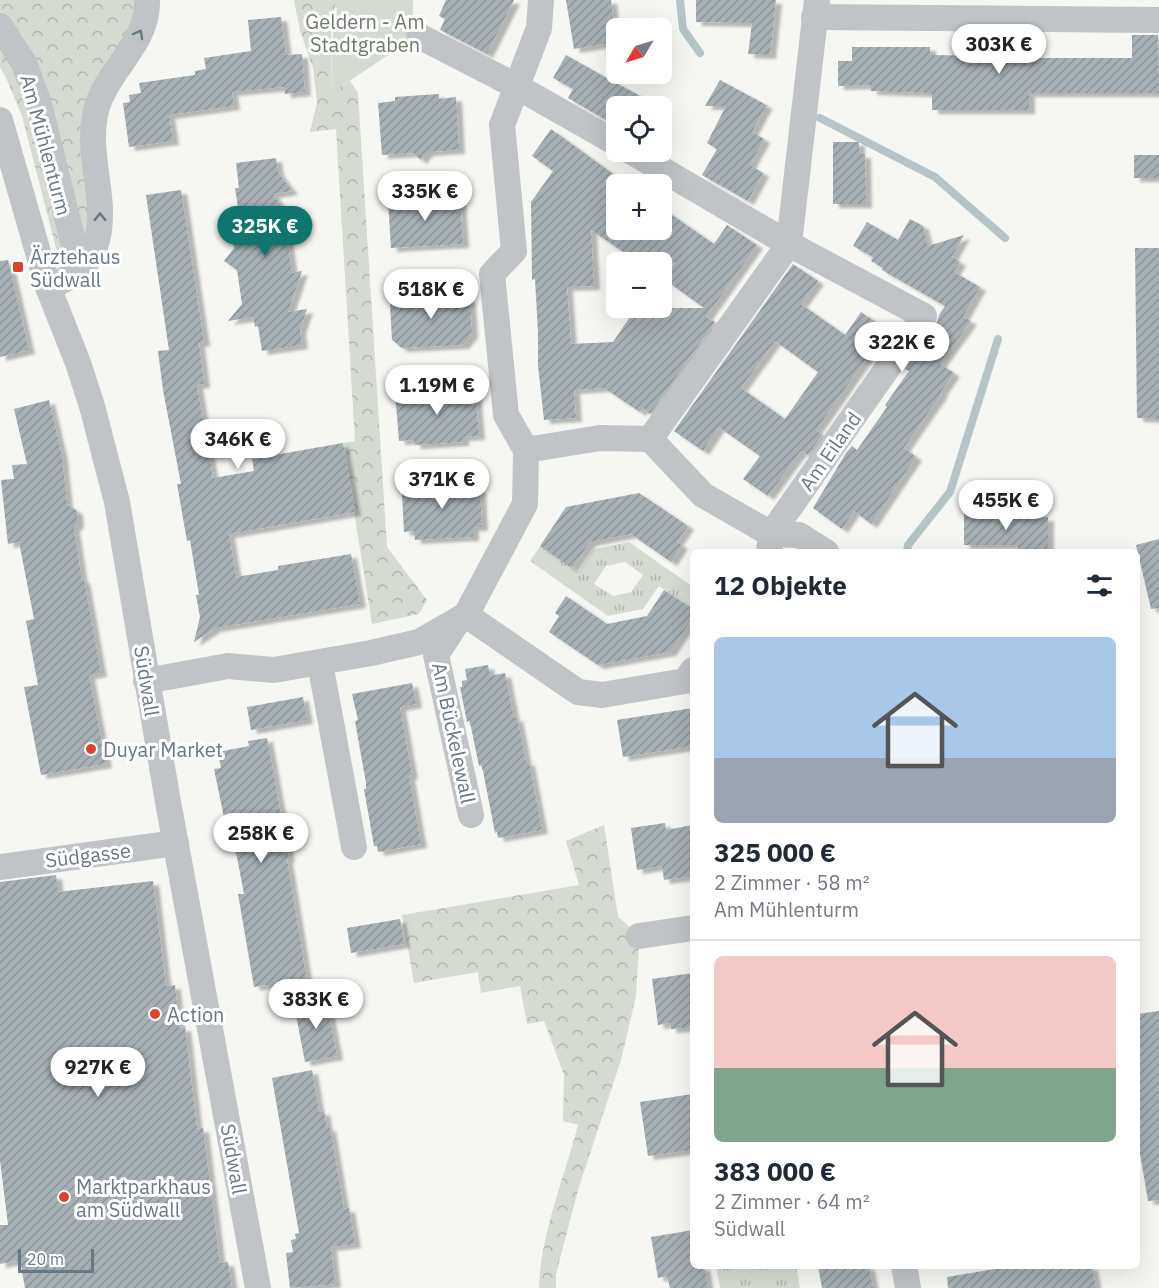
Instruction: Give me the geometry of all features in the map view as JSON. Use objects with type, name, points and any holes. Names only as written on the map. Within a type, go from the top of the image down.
[{"type":"street","name":"Am Mühlenturm","points":[[48,287],[64,281],[80,270],[94,249],[100,226],[100,199],[92,135],[95,113],[103,90],[144,27],[148,9],[147,0]]},
{"type":"street","points":[[541,0],[539,28],[502,125],[514,251],[492,274],[506,415],[526,450],[600,438],[650,439],[703,495],[770,543],[800,535],[821,549]]},
{"type":"street","points":[[650,439],[789,244],[816,8],[1159,20]]},
{"type":"street","name":"Am Mühlenturm","points":[[0,26],[24,63],[39,104],[80,270]]},
{"type":"street","points":[[419,36],[516,86],[606,137]]},
{"type":"street","name":"Südwall","points":[[0,120],[48,287],[78,363],[107,459],[117,502],[176,843],[258,1288]]},
{"type":"street","name":"Am Eiland","points":[[649,162],[789,244],[924,316],[770,543]]},
{"type":"street","name":"Am Bückelewall","points":[[471,815],[436,655],[461,618],[525,504],[526,450]]},
{"type":"street","points":[[461,618],[578,692],[602,695],[685,681],[690,674]]},
{"type":"street","name":"Am Bückelewall","points":[[147,681],[228,666],[274,670],[320,663],[419,642],[461,618]]},
{"type":"street","points":[[320,663],[354,847]]},
{"type":"street","name":"Südgasse","points":[[0,867],[176,843]]},
{"type":"street","points":[[639,936],[690,928]]},
{"type":"street","points":[[905,1269],[908,1288]]},
{"type":"green space","points":[[0,0],[140,0],[139,12],[108,68],[86,242],[14,29],[0,12]]},
{"type":"green space","points":[[294,0],[337,0],[331,34],[333,91],[350,81],[358,93],[387,547],[427,600],[419,614],[372,624],[343,443],[355,441],[336,129],[310,132],[317,102],[313,68],[300,31]]},
{"type":"green space","name":"Geldern - Am Stadtgraben","points":[[337,0],[413,0],[412,39],[333,92],[331,48]]},
{"type":"green space","points":[[0,36],[17,63],[65,253],[58,256],[22,116],[0,67]]},
{"type":"green space","points":[[629,542],[690,585],[690,607],[659,586],[643,609],[608,616],[530,561],[540,546],[579,572],[594,549]],"holes":[[[625,562],[643,575],[631,592],[613,596],[594,584],[606,566]]]},
{"type":"green space","points":[[604,825],[618,917],[635,931],[639,945],[636,996],[621,1060],[578,1190],[556,1274],[556,1288],[539,1288],[544,1246],[578,1125],[563,1121],[564,1075],[544,1021],[527,1024],[520,986],[481,993],[478,972],[414,983],[402,915],[579,885],[566,841]]},
{"type":"green space","points":[[717,1269],[797,1269],[800,1288],[720,1288]]},
{"type":"building","points":[[446,0],[514,0],[487,54],[440,30],[445,19],[439,16]]},
{"type":"building","points":[[566,0],[611,0],[613,18],[606,18],[606,44],[574,49]]},
{"type":"building","points":[[696,0],[776,0],[770,55],[748,54],[752,23],[696,22]]},
{"type":"building","points":[[281,17],[286,55],[302,54],[305,92],[285,94],[284,87],[232,92],[234,106],[169,115],[173,141],[129,147],[123,103],[130,102],[129,95],[141,93],[139,83],[195,75],[195,71],[206,69],[204,58],[251,51],[248,20]]},
{"type":"building","points":[[1132,35],[1158,35],[1159,93],[1029,93],[1029,110],[932,110],[932,93],[871,91],[871,85],[838,86],[838,61],[852,61],[852,47],[930,47],[930,55],[987,56],[987,58],[1132,58]]},
{"type":"building","points":[[566,55],[606,78],[606,84],[618,84],[640,96],[606,96],[606,120],[568,98],[573,89],[553,78]]},
{"type":"building","points":[[720,80],[768,106],[752,132],[764,139],[750,165],[763,173],[748,201],[702,175],[717,149],[707,143],[726,106],[705,106]]},
{"type":"building","points":[[439,94],[439,99],[456,97],[459,150],[427,152],[421,160],[413,153],[382,155],[378,103],[395,101],[395,97]]},
{"type":"building","points":[[551,129],[613,174],[606,174],[606,240],[672,240],[672,215],[714,244],[727,225],[757,245],[706,317],[715,322],[650,414],[643,408],[640,412],[604,388],[574,390],[576,418],[544,420],[538,366],[535,279],[532,280],[531,202],[553,171],[532,156]]},
{"type":"building","points":[[833,142],[859,142],[859,154],[865,154],[866,204],[833,204]]},
{"type":"building","points":[[1134,155],[1159,155],[1159,178],[1134,178]]},
{"type":"building","points":[[276,158],[278,172],[292,191],[273,194],[296,229],[286,230],[292,273],[302,271],[288,312],[307,309],[300,330],[302,345],[262,351],[258,326],[255,327],[253,317],[228,321],[242,304],[237,270],[224,261],[234,248],[232,235],[242,234],[235,188],[239,188],[236,163]]},
{"type":"building","points":[[181,190],[204,342],[199,343],[204,384],[197,385],[213,478],[254,471],[252,459],[343,443],[355,512],[229,534],[236,577],[278,570],[278,566],[351,554],[360,604],[215,628],[194,642],[200,617],[196,595],[199,595],[190,540],[187,541],[177,484],[181,484],[163,390],[158,351],[169,350],[146,195]]},
{"type":"building","points":[[437,195],[440,198],[460,197],[463,244],[391,248],[388,201]]},
{"type":"building","points":[[910,219],[923,226],[928,246],[964,235],[952,257],[960,262],[954,272],[980,287],[963,317],[971,321],[940,364],[954,373],[904,448],[916,457],[871,524],[854,511],[842,529],[813,508],[846,453],[852,446],[857,450],[887,407],[885,405],[909,371],[905,369],[936,325],[945,306],[882,270],[883,268],[871,261],[873,257],[853,246],[867,222],[898,240]]},
{"type":"building","points":[[1135,248],[1159,248],[1159,419],[1137,418]]},
{"type":"building","points":[[8,260],[29,350],[0,357],[0,261]]},
{"type":"building","points":[[793,264],[818,281],[801,304],[845,335],[861,312],[893,334],[881,351],[875,346],[816,430],[822,435],[808,455],[801,451],[768,496],[743,479],[760,456],[719,427],[703,451],[674,431]],"holes":[[[775,341],[818,372],[785,419],[741,388]]]},
{"type":"building","points":[[460,292],[470,300],[472,334],[463,345],[402,348],[392,340],[390,305],[399,295]]},
{"type":"building","points":[[475,387],[479,436],[463,437],[463,442],[415,445],[414,440],[399,441],[395,392]]},
{"type":"building","points":[[49,400],[62,456],[67,504],[77,511],[78,523],[74,528],[101,673],[89,675],[106,764],[41,775],[24,687],[38,685],[26,621],[34,619],[19,542],[8,544],[1,480],[14,479],[12,465],[27,464],[14,409]]},
{"type":"building","points":[[470,480],[470,489],[480,489],[482,527],[473,527],[473,537],[415,540],[414,531],[404,532],[402,494],[411,493],[411,484]]},
{"type":"building","points":[[639,493],[688,526],[677,542],[682,545],[671,562],[631,534],[590,542],[572,568],[540,546],[566,507]]},
{"type":"building","points":[[964,510],[995,510],[995,518],[1048,517],[1048,549],[1018,549],[1018,545],[964,545]]},
{"type":"building","points":[[1159,539],[1159,608],[1151,609],[1140,562],[1140,549],[1137,549],[1136,545]]},
{"type":"building","points":[[664,590],[690,607],[690,622],[670,652],[598,665],[549,632],[559,616],[555,613],[566,596],[607,624],[647,616]]},
{"type":"building","points":[[488,665],[490,676],[505,673],[514,718],[517,717],[526,762],[529,762],[542,830],[498,838],[497,832],[495,833],[483,771],[481,765],[479,766],[460,687],[462,687],[462,681],[467,680],[465,669]]},
{"type":"building","points":[[412,683],[416,704],[400,707],[421,844],[378,852],[377,846],[374,846],[364,789],[366,789],[366,783],[355,721],[358,720],[352,694]]},
{"type":"building","points":[[303,697],[307,720],[251,730],[247,707]]},
{"type":"building","points":[[690,708],[690,746],[623,757],[617,720]]},
{"type":"building","points":[[267,738],[289,858],[287,859],[307,981],[270,988],[266,985],[254,987],[238,894],[244,894],[236,852],[231,851],[214,769],[221,768],[218,752],[249,746],[248,741]]},
{"type":"building","points":[[665,823],[666,830],[690,826],[690,876],[664,880],[662,866],[637,870],[631,828]]},
{"type":"building","points":[[56,875],[58,892],[153,881],[166,986],[175,985],[179,1028],[185,1027],[197,1129],[203,1128],[220,1263],[228,1262],[232,1288],[25,1288],[20,1260],[0,1264],[0,1225],[8,1225],[0,1160],[0,882]]},
{"type":"building","points":[[400,919],[404,944],[351,953],[347,928]]},
{"type":"building","points":[[690,973],[690,1027],[671,1029],[670,1023],[658,1025],[652,979]]},
{"type":"building","points":[[326,999],[337,1056],[305,1062],[294,1005]]},
{"type":"building","points":[[1159,1011],[1159,1200],[1148,1201],[1140,1154],[1140,1014]]},
{"type":"building","points":[[312,1070],[319,1112],[324,1111],[327,1128],[330,1127],[344,1209],[349,1208],[355,1244],[331,1247],[335,1284],[290,1288],[286,1253],[293,1252],[291,1240],[296,1239],[295,1234],[299,1233],[272,1078]]},
{"type":"building","points":[[690,1094],[690,1150],[648,1156],[640,1102]]},
{"type":"building","points":[[690,1230],[690,1269],[705,1269],[708,1288],[670,1288],[667,1276],[658,1278],[651,1237]]},
{"type":"building","points":[[819,1269],[870,1269],[873,1288],[822,1288]]},
{"type":"building","points":[[994,1269],[1093,1269],[1096,1288],[948,1288],[947,1277]]},
{"type":"waterway","points":[[680,0],[683,29],[700,53]]},
{"type":"waterway","points":[[820,118],[935,177],[1005,238]]},
{"type":"waterway","points":[[907,549],[908,545],[950,492],[998,339]]},
{"type":"place","name":"Ärztehaus Südwall","points":[[18,267]]},
{"type":"place","name":"Duyar Market","points":[[91,749]]},
{"type":"place","name":"Action","points":[[155,1014]]},
{"type":"place","name":"Marktparkhaus am Südwall","points":[[64,1197]]}]
